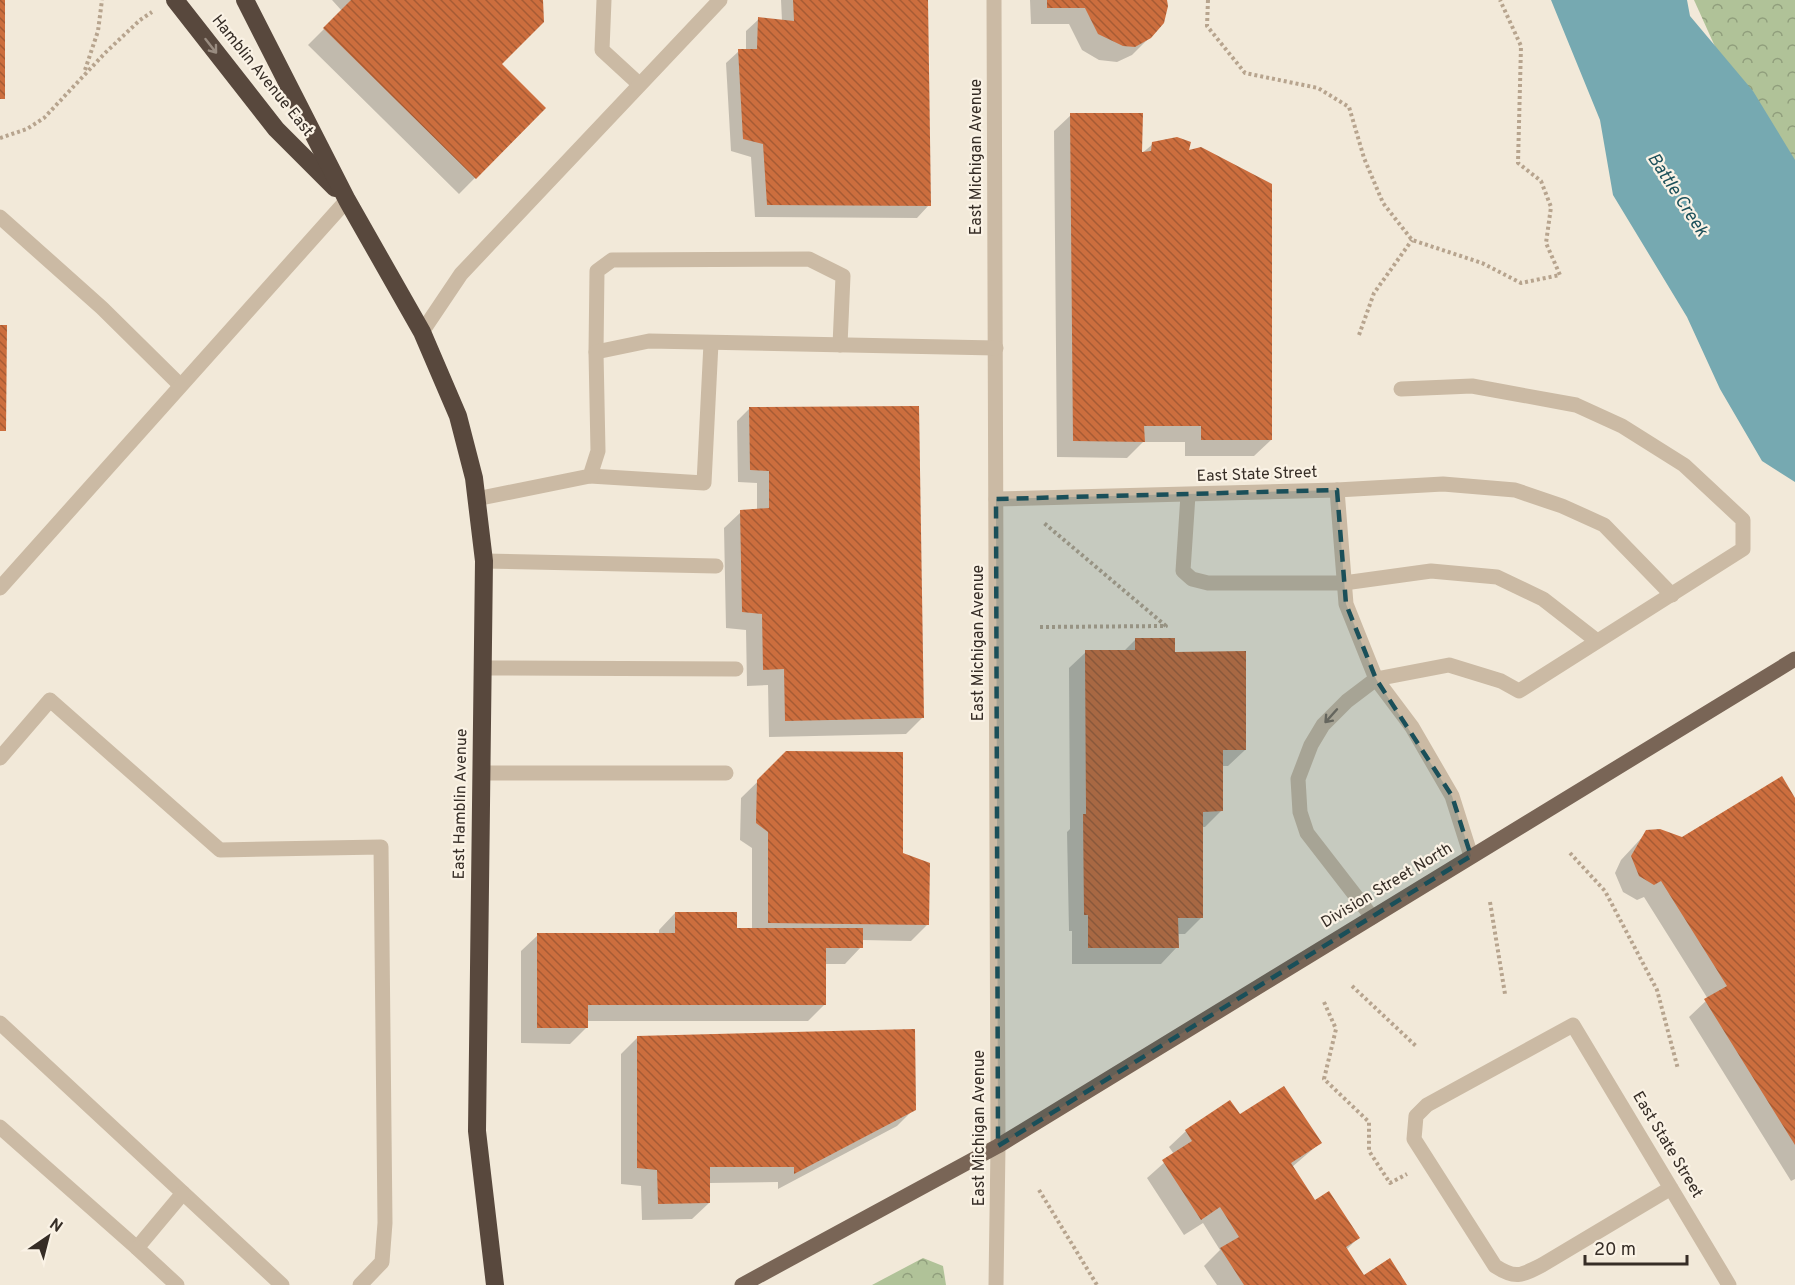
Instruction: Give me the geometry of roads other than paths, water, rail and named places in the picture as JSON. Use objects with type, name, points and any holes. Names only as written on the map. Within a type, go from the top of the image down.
[{"type":"highway","name":"Hamblin Avenue East","points":[[175,0],[276,129],[346,200]]},
{"type":"highway","name":"Hamblin Avenue East","points":[[245,0],[346,200],[422,332]]},
{"type":"highway","name":"East Hamblin Avenue","points":[[422,332],[458,416],[474,478],[484,561],[477,1131],[495,1285]]},
{"type":"main road","name":"Division Street North","points":[[742,1285],[998,1146],[1795,659]]},
{"type":"street","points":[[604,0],[602,50],[639,84]]},
{"type":"street","name":"East Michigan Avenue","points":[[994,0],[998,1146],[996,1285]]},
{"type":"street","points":[[422,332],[461,274],[716,2]]},
{"type":"street","points":[[0,588],[179,384],[346,200]]},
{"type":"street","points":[[1,220],[102,308],[179,384]]},
{"type":"street","points":[[590,476],[598,451],[597,271],[612,260],[809,259],[843,276],[840,345]]},
{"type":"street","points":[[596,352],[649,341],[996,348]]},
{"type":"street","points":[[476,499],[590,476],[704,483],[711,343]]},
{"type":"street","points":[[1372,917],[1307,833],[1300,812],[1297,791],[1302,767],[1323,725],[1347,700],[1376,679],[1449,665],[1502,681],[1519,690],[1743,549],[1743,520],[1684,465],[1622,426],[1576,405],[1472,386],[1401,389]]},
{"type":"street","points":[[1337,490],[1443,484],[1515,490],[1562,506],[1604,525],[1672,595]]},
{"type":"street","name":"East State Street","points":[[996,499],[1337,490],[1346,604],[1376,679],[1412,727],[1452,796],[1471,856]]},
{"type":"street","points":[[1188,495],[1183,572],[1192,579],[1208,583],[1344,583],[1431,571],[1497,577],[1543,599],[1597,641]]},
{"type":"street","points":[[484,561],[716,566]]},
{"type":"street","points":[[482,668],[736,669]]},
{"type":"street","points":[[0,758],[50,700],[220,850],[381,847],[385,1223],[382,1262],[360,1285]]},
{"type":"street","points":[[481,773],[726,773]]},
{"type":"street","points":[[0,1023],[282,1285]]},
{"type":"street","name":"East State Street","points":[[1671,1188],[1542,1266],[1523,1275],[1509,1275],[1495,1266],[1414,1139],[1416,1116],[1427,1105],[1573,1024],[1729,1285]]},
{"type":"street","points":[[0,1127],[177,1285]]},
{"type":"street","points":[[137,1248],[183,1193]]},
{"type":"water","name":"Battle Creek","points":[[1551,0],[1687,0],[1690,16],[1753,91],[1795,160],[1795,482],[1762,461],[1720,389],[1687,317],[1613,195],[1600,120]]}]
